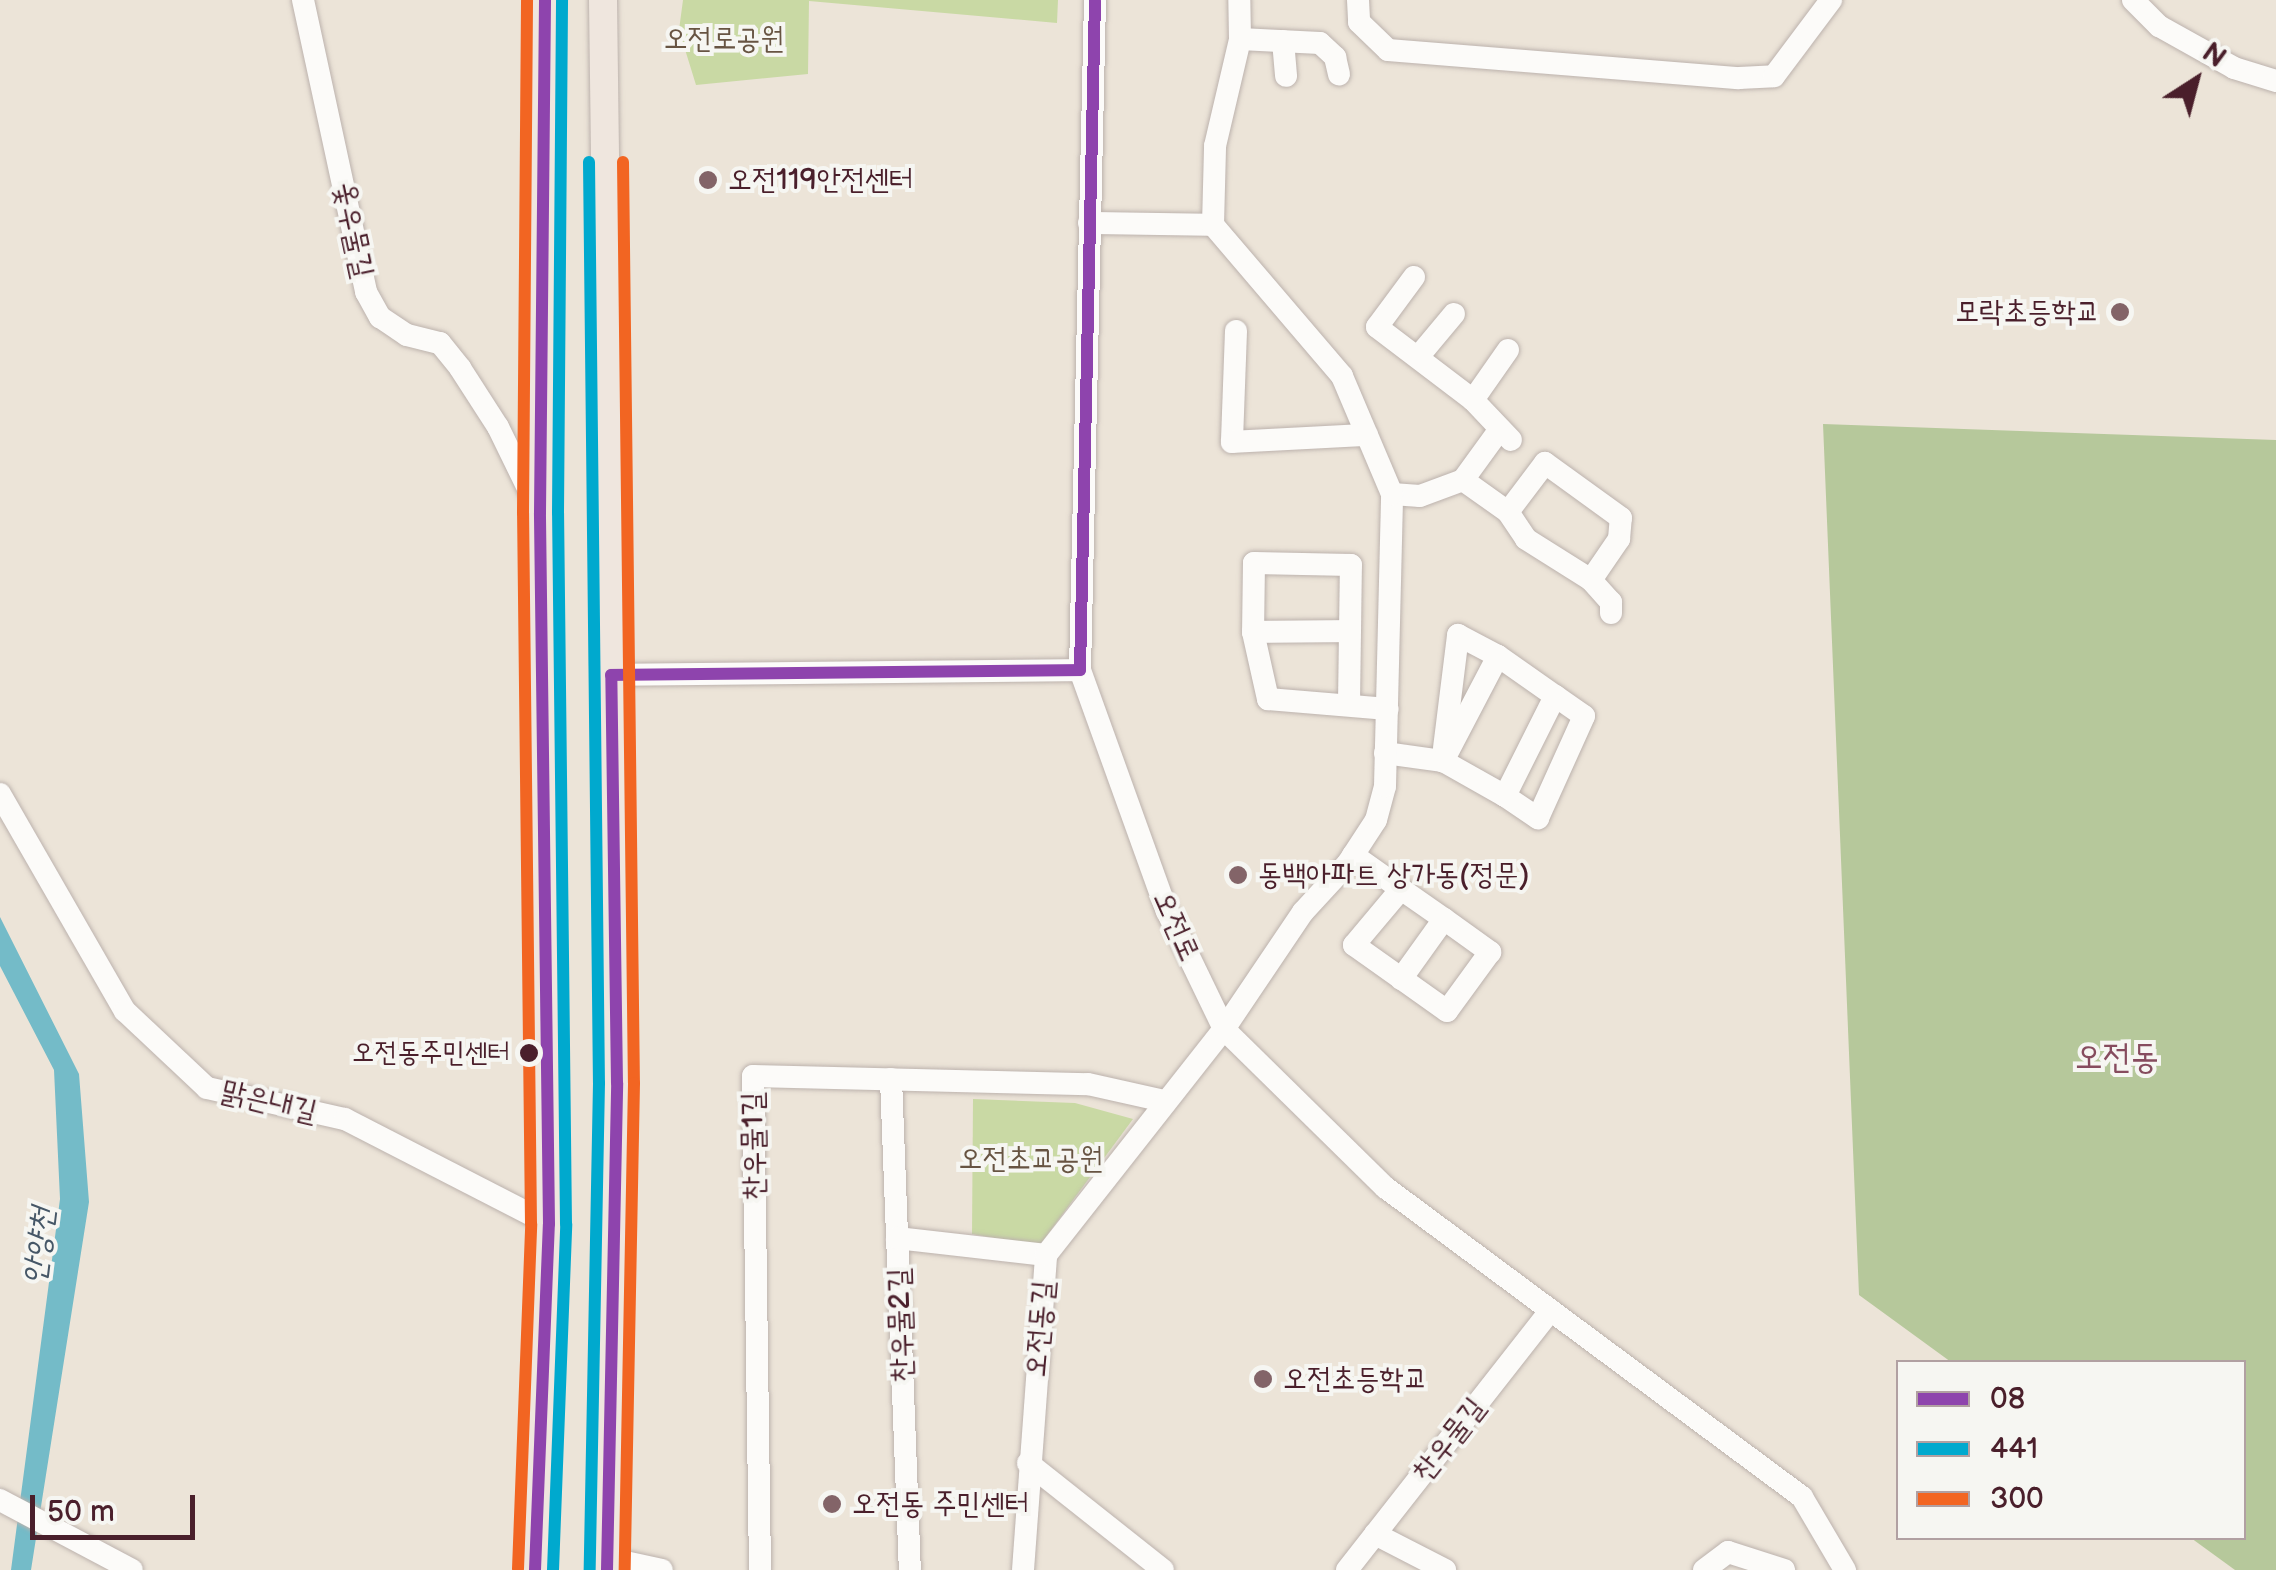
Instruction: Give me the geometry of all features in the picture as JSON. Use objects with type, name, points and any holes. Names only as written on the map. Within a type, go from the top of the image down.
[{"type":"main road","points":[[535,1570],[549,1224],[540,512],[545,0]]},
{"type":"main road","points":[[604,0],[617,1083],[607,1564]]},
{"type":"street","name":"옻우물길","points":[[303,0],[366,292],[380,317],[407,334],[440,343],[460,368],[498,427],[540,512]]},
{"type":"street","name":"오전로","points":[[1095,0],[1080,670],[1168,911],[1224,1029],[1386,1188],[1802,1497],[1845,1570]]},
{"type":"street","points":[[1239,0],[1240,39],[1215,146],[1213,225],[1342,376],[1392,494],[1420,496],[1463,480],[1505,434],[1473,400],[1378,326],[1414,276]]},
{"type":"street","points":[[1358,0],[1359,22],[1388,50],[1739,78],[1774,76],[1830,0]]},
{"type":"street","points":[[2133,0],[2158,26],[2234,68],[2276,82]]},
{"type":"street","points":[[1240,39],[1320,43],[1335,57],[1339,75]]},
{"type":"street","points":[[1283,41],[1286,76]]},
{"type":"street","points":[[1089,224],[1213,225]]},
{"type":"street","points":[[1418,357],[1454,314]]},
{"type":"street","points":[[1236,332],[1232,442],[1367,434]]},
{"type":"street","points":[[1473,400],[1508,350]]},
{"type":"street","points":[[1508,512],[1545,462],[1622,518],[1620,539],[1591,580]]},
{"type":"street","points":[[1463,480],[1508,512],[1526,539],[1591,580],[1611,614]]},
{"type":"street","name":"오전동길","points":[[1023,1570],[1046,1255],[1224,1029],[1303,912],[1353,855],[1376,820],[1388,709],[1392,494]]},
{"type":"street","points":[[1349,703],[1347,631],[1351,564],[1254,563],[1254,632],[1268,698],[1388,709]]},
{"type":"street","points":[[1254,632],[1347,631]]},
{"type":"street","points":[[1385,752],[1443,761],[1538,818],[1584,716],[1498,656],[1458,635],[1443,761]]},
{"type":"street","points":[[1443,761],[1498,656]]},
{"type":"street","points":[[611,675],[1080,670]]},
{"type":"street","points":[[1505,796],[1555,696]]},
{"type":"street","name":"맑은내길","points":[[0,794],[125,1011],[151,1042],[207,1088],[345,1119],[549,1224]]},
{"type":"street","points":[[1353,855],[1490,952],[1446,1010],[1354,945],[1401,889]]},
{"type":"street","points":[[1402,979],[1444,919]]},
{"type":"street","name":"찬우물1길","points":[[760,1570],[752,1076],[1088,1084],[1164,1101]]},
{"type":"street","name":"찬우물2길","points":[[892,1080],[910,1570]]},
{"type":"street","points":[[898,1238],[1046,1255]]},
{"type":"street","name":"찬우물길","points":[[1348,1570],[1551,1310]]},
{"type":"street","points":[[1028,1464],[1163,1570]]},
{"type":"street","points":[[0,1500],[132,1570]]},
{"type":"street","points":[[1375,1534],[1445,1570]]},
{"type":"street","points":[[1704,1570],[1728,1552],[1784,1570]]},
{"type":"street","points":[[607,1564],[662,1570]]},
{"type":"green space","name":"오전로공원","points":[[683,0],[1058,0],[1057,23],[809,1],[808,74],[696,85],[679,30]]},
{"type":"green space","points":[[1823,424],[2276,440],[2276,1570],[2235,1570],[2194,1540],[2246,1540],[2246,1360],[1948,1360],[1859,1295]]},
{"type":"green space","name":"오전초교공원","points":[[973,1099],[1075,1103],[1133,1119],[1039,1246],[972,1234]]},
{"type":"water","points":[[0,917],[79,1074],[89,1202],[31,1570],[11,1570],[60,1199],[54,1070],[0,966]]},
{"type":"transit line","name":"300","points":[[518,1569],[531,1224],[523,513],[527,0]]},
{"type":"transit line","name":"08","points":[[535,1570],[549,1224],[540,513],[545,0]]},
{"type":"transit line","name":"441","points":[[553,1570],[566,1224],[558,513],[562,0]]},
{"type":"transit line","name":"08","points":[[607,1570],[617,1083],[611,675],[1080,670],[1095,0]]},
{"type":"transit line","name":"441","points":[[589,162],[599,1083],[590,1570]]},
{"type":"transit line","name":"300","points":[[623,162],[634,1083],[625,1570]]},
{"type":"place","name":"오전119안전센터","points":[[708,180]]},
{"type":"place","name":"모락초등학교","points":[[2120,312]]},
{"type":"place","name":"동백아파트 상가동(정문)","points":[[1238,875]]},
{"type":"place","name":"오전동주민센터","points":[[529,1053]]},
{"type":"place","name":"오전초등학교","points":[[1263,1379]]},
{"type":"place","name":"오전동 주민센터","points":[[832,1504]]},
{"type":"district","name":"오전동","points":[[2117,1058]]},
{"type":"water label","name":"안양천","points":[[40,1246]]}]
